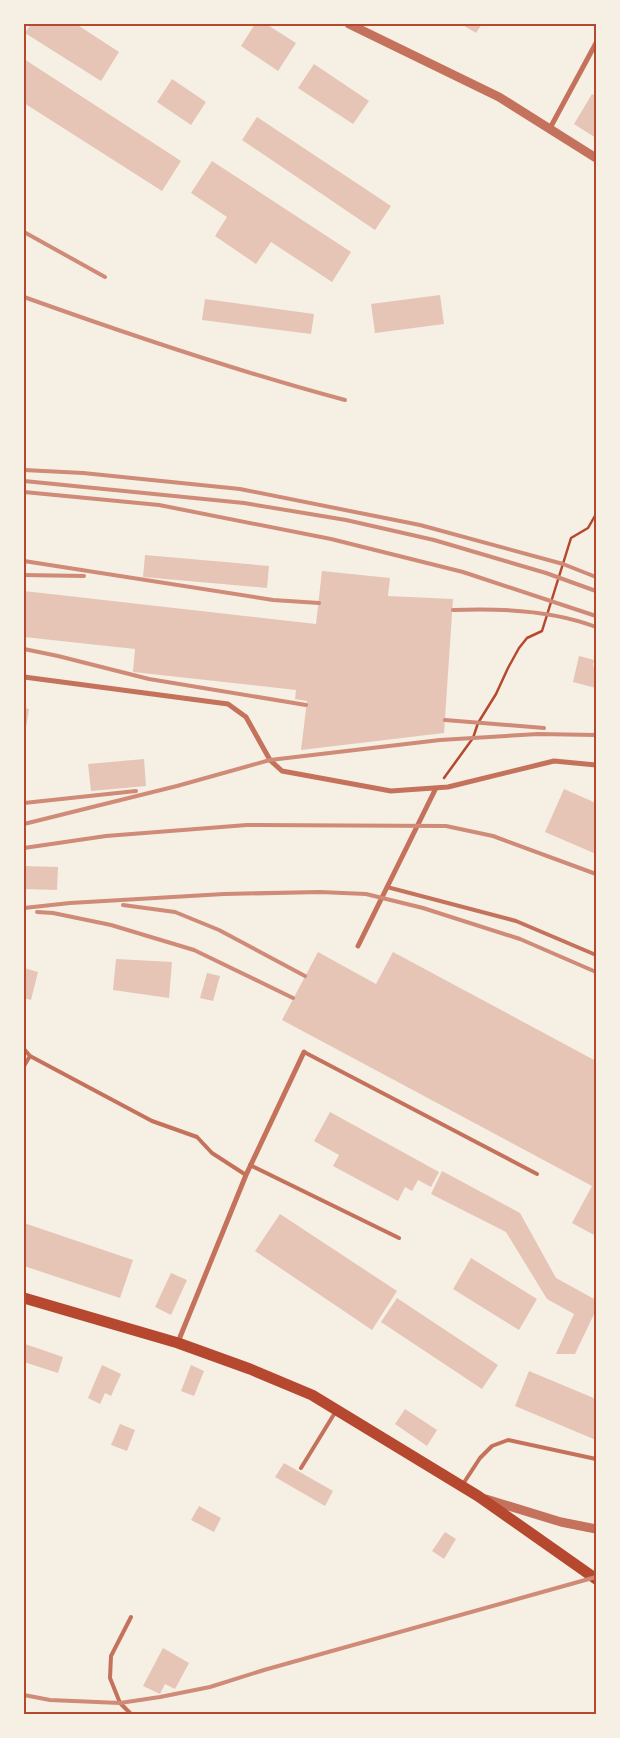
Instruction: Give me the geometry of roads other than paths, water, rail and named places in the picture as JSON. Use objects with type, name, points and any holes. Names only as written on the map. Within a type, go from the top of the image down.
[{"type":"main road","points":[[24,1298],[178,1342],[312,1395],[478,1496],[596,1579]]},
{"type":"street","points":[[348,24],[499,97],[596,158]]},
{"type":"street","points":[[549,130],[596,43]]},
{"type":"street","points":[[24,677],[228,704],[246,717],[270,760],[282,771],[391,791],[448,788],[554,761],[596,765]]},
{"type":"street","points":[[358,946],[436,788]]},
{"type":"street","points":[[178,1342],[250,1165],[304,1052]]},
{"type":"street","points":[[478,1496],[561,1522],[596,1529]]},
{"type":"lane","points":[[387,887],[516,921],[596,955]]},
{"type":"lane","points":[[24,1049],[30,1056],[152,1121],[197,1136],[212,1153],[246,1175]]},
{"type":"lane","points":[[304,1052],[537,1174]]},
{"type":"lane","points":[[24,1066],[30,1056]]},
{"type":"lane","points":[[250,1165],[399,1238]]},
{"type":"lane","points":[[301,1468],[337,1409]]},
{"type":"lane","points":[[462,1486],[480,1458],[492,1446],[508,1440],[596,1459]]},
{"type":"lane","points":[[131,1617],[111,1656],[110,1678],[120,1703],[131,1714]]},
{"type":"railway","points":[[24,232],[105,277]]},
{"type":"railway","points":[[24,297],[183,352],[345,400]]},
{"type":"railway","points":[[24,470],[83,473],[240,489],[420,525],[563,564],[596,577]]},
{"type":"railway","points":[[24,481],[244,503],[346,520],[434,540],[546,573],[596,591]]},
{"type":"railway","points":[[24,492],[159,505],[331,539],[463,572],[596,616]]},
{"type":"railway","points":[[24,561],[273,600],[319,603]]},
{"type":"railway","points":[[24,575],[84,576]]},
{"type":"railway","points":[[453,610],[526,611],[562,617],[596,627]]},
{"type":"railway","points":[[24,649],[149,679],[306,705]]},
{"type":"railway","points":[[445,720],[544,728]]},
{"type":"railway","points":[[24,824],[177,786],[270,760],[440,740],[538,734],[596,735]]},
{"type":"railway","points":[[24,803],[136,791]]},
{"type":"railway","points":[[24,848],[106,836],[247,825],[446,826],[493,836],[596,874]]},
{"type":"railway","points":[[24,908],[70,903],[224,894],[320,892],[366,894],[423,908],[520,939],[596,972]]},
{"type":"railway","points":[[123,905],[175,912],[219,930],[305,976]]},
{"type":"railway","points":[[37,912],[53,913],[111,925],[194,950],[293,998]]},
{"type":"railway","points":[[24,1695],[50,1700],[120,1703],[210,1687],[264,1670],[596,1577]]}]
